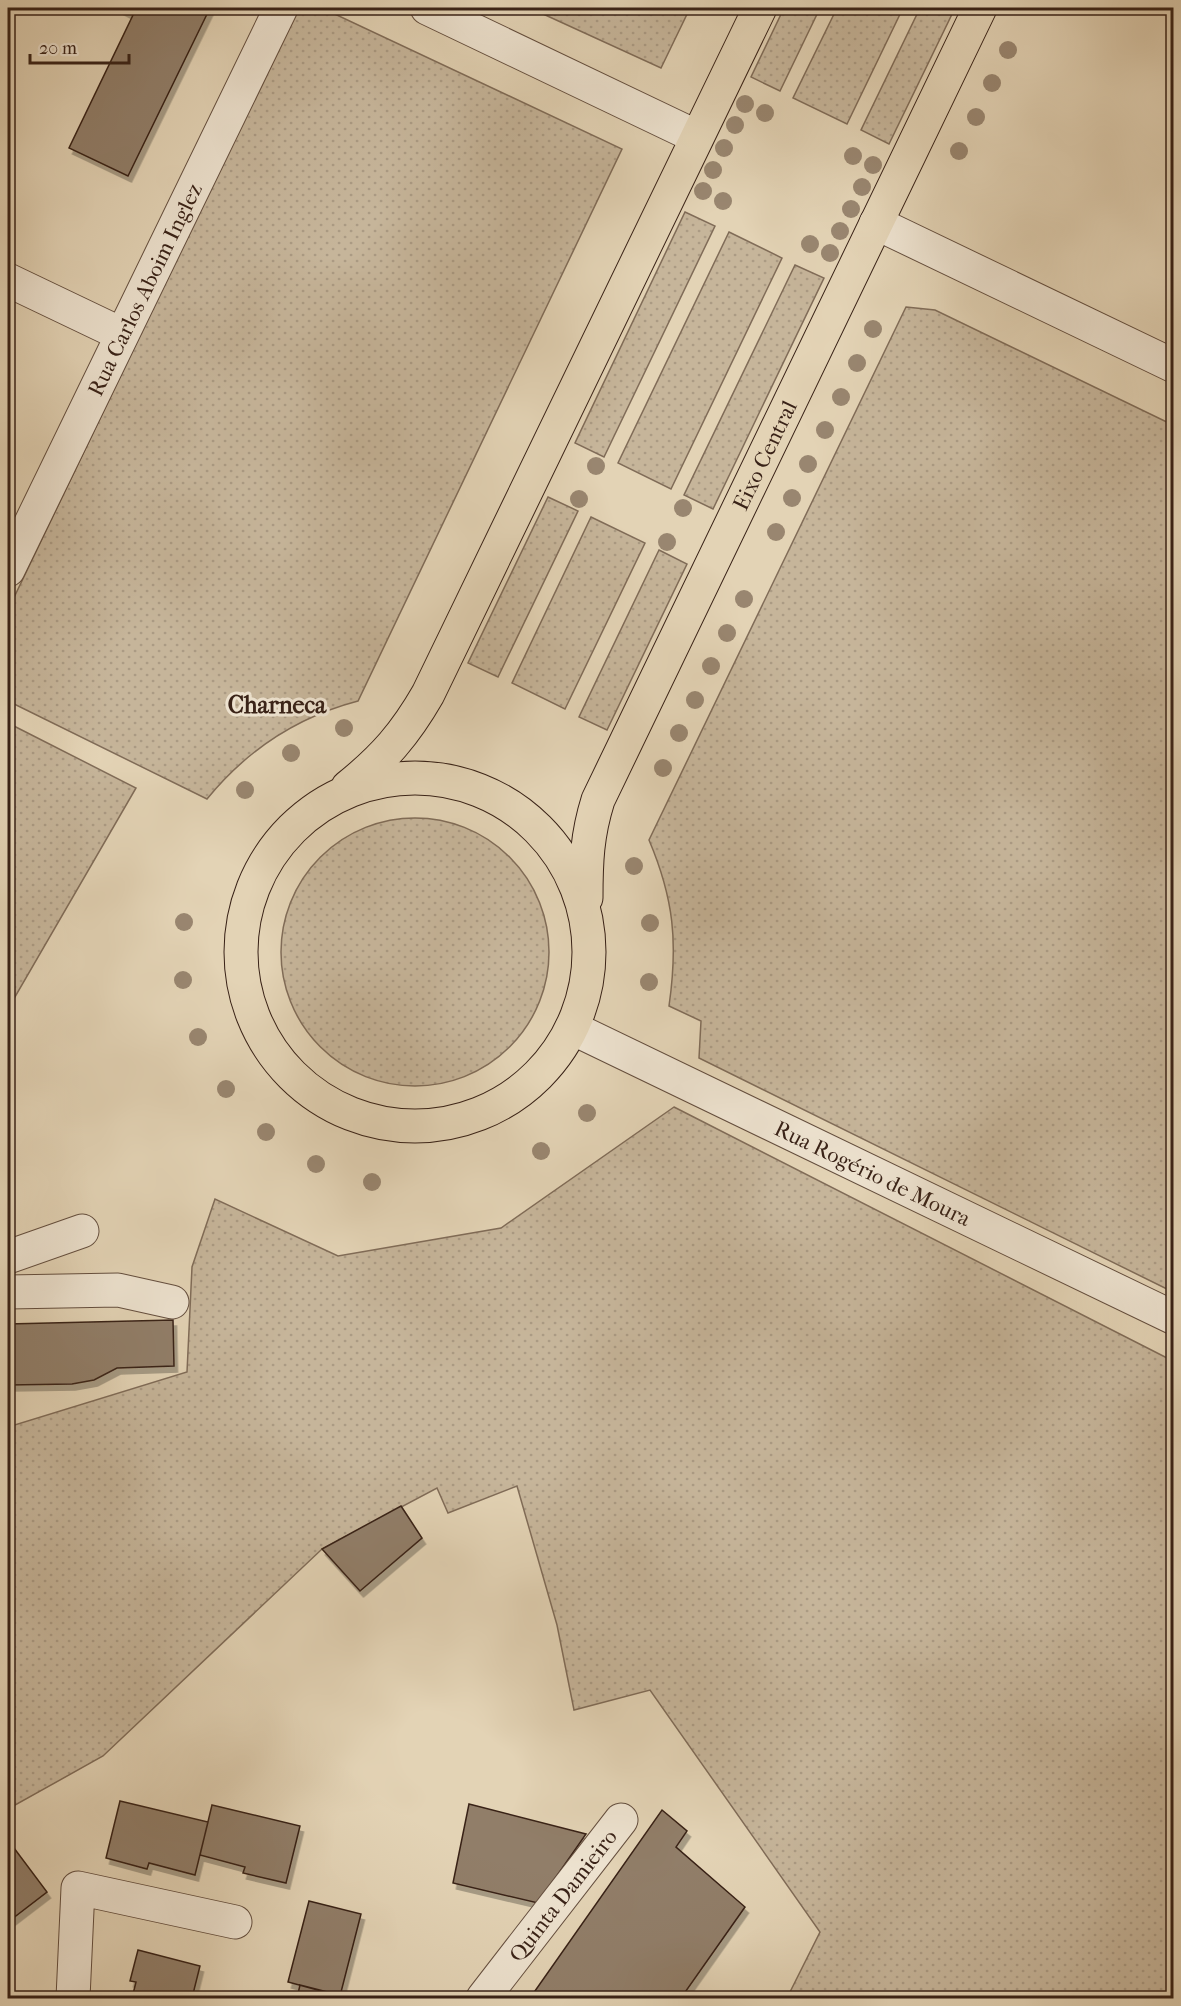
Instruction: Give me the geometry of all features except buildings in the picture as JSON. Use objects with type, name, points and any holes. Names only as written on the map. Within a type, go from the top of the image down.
[{"type":"main road","points":[[332,799],[354,789],[379,782],[420,778],[453,782],[499,799],[520,813],[539,829],[569,869],[579,891],[590,940],[590,965],[586,989],[572,1028],[555,1056],[539,1075],[520,1091],[484,1112],[452,1122],[428,1126],[403,1125],[354,1115],[324,1100],[292,1075],[271,1049],[252,1012],[241,964],[241,939],[245,915],[262,868],[276,847],[311,812],[364,774],[390,749],[411,724],[428,694],[760,8]]},
{"type":"main road","name":"Eixo Central","points":[[586,915],[586,858],[590,826],[598,800],[980,8]]},
{"type":"street","name":"Rua Carlos Aboim Inglez","points":[[8,570],[280,8]]},
{"type":"street","points":[[428,8],[697,137]]},
{"type":"street","points":[[876,223],[1173,366]]},
{"type":"street","points":[[8,280],[121,334]]},
{"type":"street","name":"Rua Rogério de Moura","points":[[572,1028],[1173,1318]]},
{"type":"street","points":[[8,1257],[82,1231]]},
{"type":"street","points":[[8,1292],[118,1290],[172,1302]]},
{"type":"street","name":"Quinta Damieiro","points":[[483,1998],[621,1820]]},
{"type":"street","points":[[73,1998],[78,1888],[235,1922]]},
{"type":"shaded area","points":[[297,8],[322,8],[622,149],[358,701],[314,716],[275,738],[239,765],[207,799],[8,701],[8,610]]},
{"type":"shaded area","points":[[530,8],[690,8],[661,68]]},
{"type":"shaded area","points":[[784,8],[820,8],[780,91],[751,77]]},
{"type":"shaded area","points":[[837,8],[903,8],[847,124],[793,98]]},
{"type":"shaded area","points":[[920,8],[955,8],[889,144],[861,130]]},
{"type":"shaded area","points":[[685,212],[715,226],[604,457],[575,443]]},
{"type":"shaded area","points":[[729,232],[782,258],[671,489],[618,463]]},
{"type":"shaded area","points":[[795,265],[824,278],[713,509],[684,495]]},
{"type":"shaded area","points":[[906,307],[935,310],[1173,425],[1173,1292],[699,1058],[701,1021],[669,1006],[673,962],[672,921],[664,882],[649,840]]},
{"type":"shaded area","points":[[548,497],[578,511],[498,677],[468,663]]},
{"type":"shaded area","points":[[591,517],[645,543],[565,709],[512,683]]},
{"type":"shaded area","points":[[659,550],[687,564],[607,730],[579,717]]},
{"type":"shaded area","points":[[8,723],[136,788],[8,1009]]},
{"type":"shaded area","points":[[428,818],[466,828],[490,840],[510,857],[527,877],[539,901],[547,926],[549,952],[547,978],[539,1003],[527,1027],[510,1047],[490,1064],[466,1076],[441,1084],[402,1086],[364,1076],[340,1064],[311,1037],[303,1027],[291,1003],[283,978],[281,939],[291,901],[303,877],[330,848],[340,840],[364,828],[389,820]]},
{"type":"shaded area","points":[[674,1107],[1173,1361],[1173,1998],[787,1998],[820,1932],[650,1690],[574,1710],[557,1625],[517,1486],[448,1513],[437,1488],[322,1549],[103,1756],[8,1809],[8,1427],[187,1372],[192,1267],[215,1199],[338,1256],[501,1228]]},
{"type":"district","name":"Charneca","points":[[277,705]]}]
